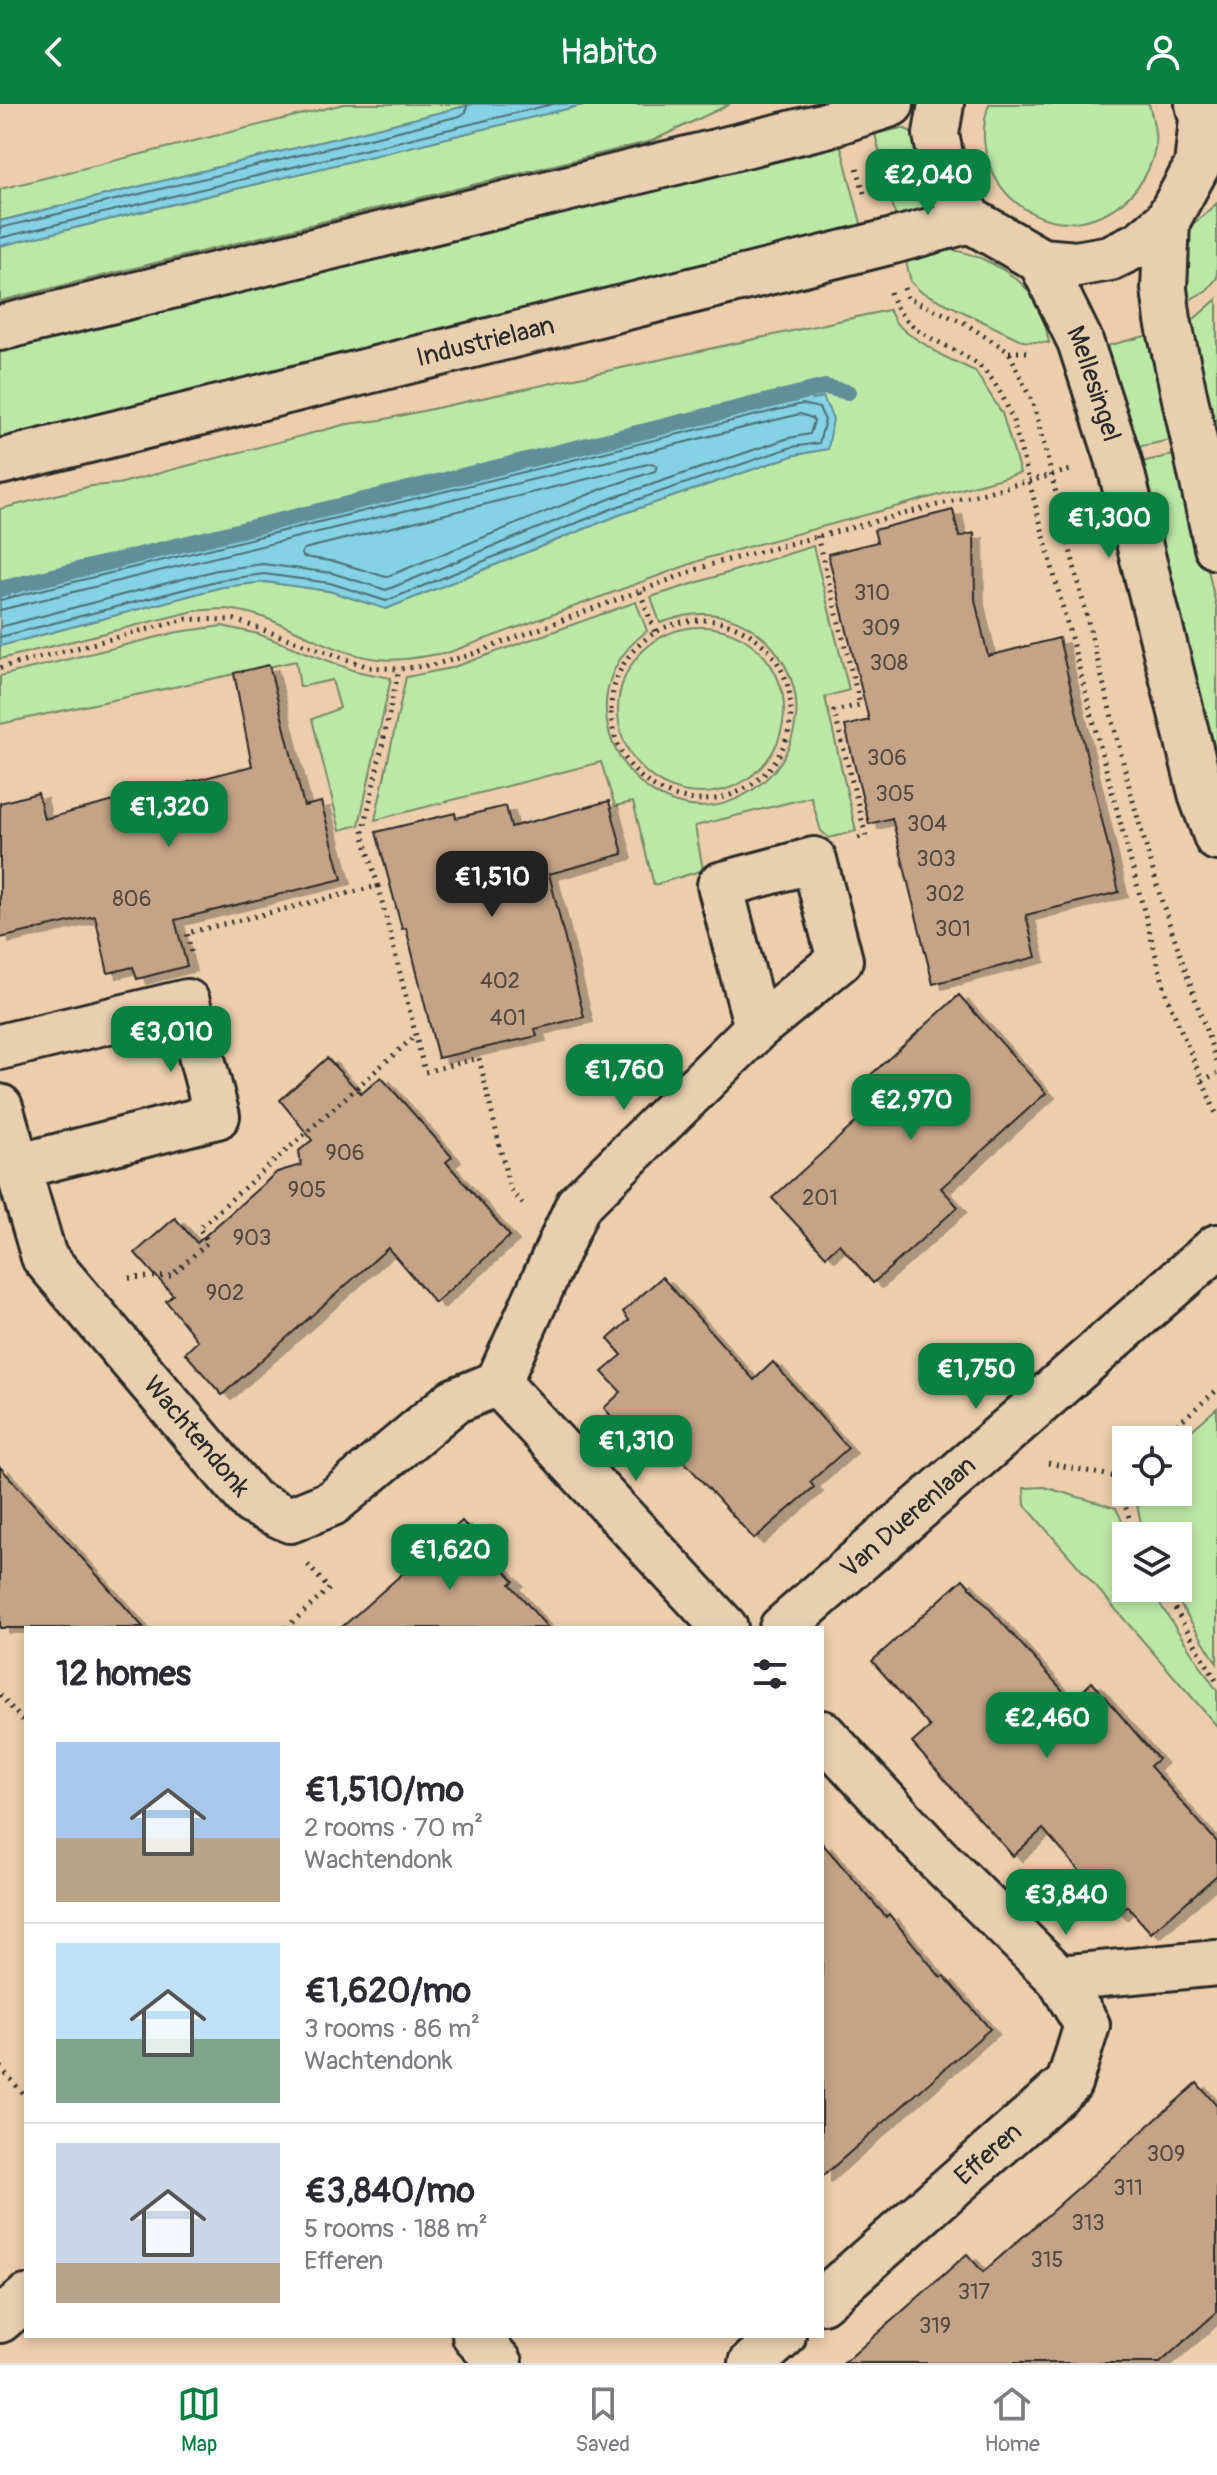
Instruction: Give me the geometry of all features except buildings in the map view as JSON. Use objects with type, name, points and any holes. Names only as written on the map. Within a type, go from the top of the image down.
[{"type":"street","points":[[0,328],[845,119],[891,104]]},
{"type":"street","points":[[941,104],[936,134],[945,180],[970,220],[1041,261],[1076,264],[1110,258],[1141,243],[1167,221],[1207,164],[1198,104]]},
{"type":"street","name":"Industrielaan","points":[[0,462],[970,220]]},
{"type":"street","points":[[1167,221],[1164,289],[1168,320],[1217,547]]},
{"type":"street","name":"Mellesingel","points":[[1041,261],[1076,331],[1118,458],[1202,797],[1217,838]]},
{"type":"street","points":[[290,1520],[332,1503],[454,1401],[498,1383],[578,1205],[757,1028],[840,960],[814,860],[720,885],[757,1028]]},
{"type":"street","points":[[0,1047],[187,1002],[217,1116],[16,1167]]},
{"type":"street","name":"Wachtendonk","points":[[0,1107],[44,1257],[252,1502],[290,1520]]},
{"type":"street","name":"Van Duerenlaan","points":[[784,1626],[1217,1247]]},
{"type":"street","points":[[498,1383],[723,1626]]},
{"type":"street","name":"Efferen","points":[[824,1735],[935,1856],[1059,1978],[1087,2025],[1069,2083],[824,2299]]},
{"type":"street","points":[[1059,1978],[1217,1963]]},
{"type":"street","points":[[0,2320],[24,2300]]},
{"type":"street","points":[[477,2338],[500,2363]]},
{"type":"street","points":[[752,2363],[781,2338]]},
{"type":"path","points":[[845,119],[895,307],[906,321],[941,345],[972,360],[1001,390],[1013,421],[1163,984],[1217,1116]]},
{"type":"path","points":[[1009,352],[1035,409],[1131,794],[1161,899],[1217,1062]]},
{"type":"path","points":[[0,668],[187,619],[235,620],[369,667],[399,669],[432,665],[467,656],[709,565],[1050,475]]},
{"type":"path","points":[[814,860],[834,845],[866,836],[834,711],[860,705],[817,536]]},
{"type":"path","points":[[640,592],[655,632]]},
{"type":"path","points":[[709,619],[734,625],[756,638],[774,657],[787,679],[791,705],[789,731],[780,755],[764,775],[743,790],[719,799],[693,800],[668,795],[645,781],[627,763],[616,740],[611,715],[613,689],[622,665],[638,645],[655,632],[683,621],[709,619]]},
{"type":"path","points":[[399,669],[363,833],[425,1072],[479,1058],[510,1190],[560,1243]]},
{"type":"path","points":[[187,1002],[196,977],[187,933],[378,886]]},
{"type":"path","points":[[64,1282],[171,1276],[208,1242],[199,1228],[416,1035]]},
{"type":"path","points":[[1202,1081],[1217,1073]]},
{"type":"path","points":[[1175,1426],[1217,1390]]},
{"type":"path","points":[[984,1449],[1112,1476]]},
{"type":"path","points":[[288,1626],[329,1589],[300,1556],[290,1520]]},
{"type":"path","points":[[1171,1602],[1217,1682]]},
{"type":"path","points":[[0,1695],[24,1722]]},
{"type":"path","points":[[0,2067],[24,2095]]},
{"type":"green space","points":[[344,104],[474,104],[0,221],[0,189]]},
{"type":"green space","points":[[587,104],[730,104],[652,141],[0,301],[0,246]]},
{"type":"green space","points":[[989,104],[1149,104],[1155,141],[1149,169],[1129,196],[1101,215],[1068,222],[1033,213],[1004,191],[987,159],[984,141]]},
{"type":"green space","points":[[902,128],[914,137],[926,193],[934,203],[933,209],[897,222],[875,134]]},
{"type":"green space","points":[[840,143],[863,231],[0,444],[0,349]]},
{"type":"green space","points":[[1217,203],[1217,278],[1207,290],[1184,303],[1177,257],[1193,224]]},
{"type":"green space","points":[[944,249],[992,264],[1024,286],[1038,306],[1049,343],[1023,341],[920,291],[911,282],[905,257]]},
{"type":"green space","points":[[1217,299],[1217,495],[1186,326]]},
{"type":"green space","points":[[889,310],[896,323],[907,333],[943,356],[975,371],[1002,413],[1020,473],[707,558],[450,652],[401,659],[371,658],[352,654],[262,617],[221,609],[194,611],[0,659],[0,646],[222,587],[265,582],[329,591],[386,609],[619,515],[795,455],[828,449],[811,394],[0,593],[0,509],[91,486],[118,484],[347,424],[381,420]]},
{"type":"green space","points":[[1153,334],[1179,438],[1128,449],[1103,347]]},
{"type":"green space","points":[[1182,453],[1217,610],[1217,793],[1132,464]]},
{"type":"green space","points":[[813,546],[849,690],[825,697],[856,831],[829,838],[821,831],[811,797],[695,826],[703,870],[654,885],[633,802],[615,806],[601,762],[375,820],[406,677],[451,668],[636,602],[647,631],[618,663],[606,699],[610,734],[626,766],[651,791],[683,805],[720,804],[758,786],[779,764],[794,728],[796,699],[784,664],[760,635],[726,617],[695,614],[660,623],[651,597]]},
{"type":"green space","points":[[222,626],[258,634],[355,671],[391,678],[359,825],[340,830],[312,719],[340,708],[332,680],[300,687],[296,661],[0,724],[0,676],[178,632]]},
{"type":"green space","points":[[701,627],[733,633],[760,651],[778,678],[784,710],[778,742],[760,769],[733,787],[701,793],[669,787],[642,769],[624,742],[618,710],[624,678],[642,651],[669,633]]},
{"type":"green space","points":[[1217,1408],[1217,1663],[1179,1602],[1192,1602],[1192,1522],[1141,1522],[1137,1506],[1192,1506],[1192,1430]]},
{"type":"green space","points":[[1044,1487],[1116,1508],[1122,1522],[1112,1522],[1112,1602],[1160,1602],[1217,1691],[1217,1726],[1025,1505],[1024,1488]]},
{"type":"water","points":[[474,104],[587,104],[0,246],[0,221]]},
{"type":"water","points":[[810,393],[812,400],[823,397],[833,419],[828,449],[795,455],[619,515],[386,609],[329,591],[265,582],[222,587],[0,646],[0,593]]},
{"type":"waterway","points":[[0,589],[825,387],[848,392]]}]
